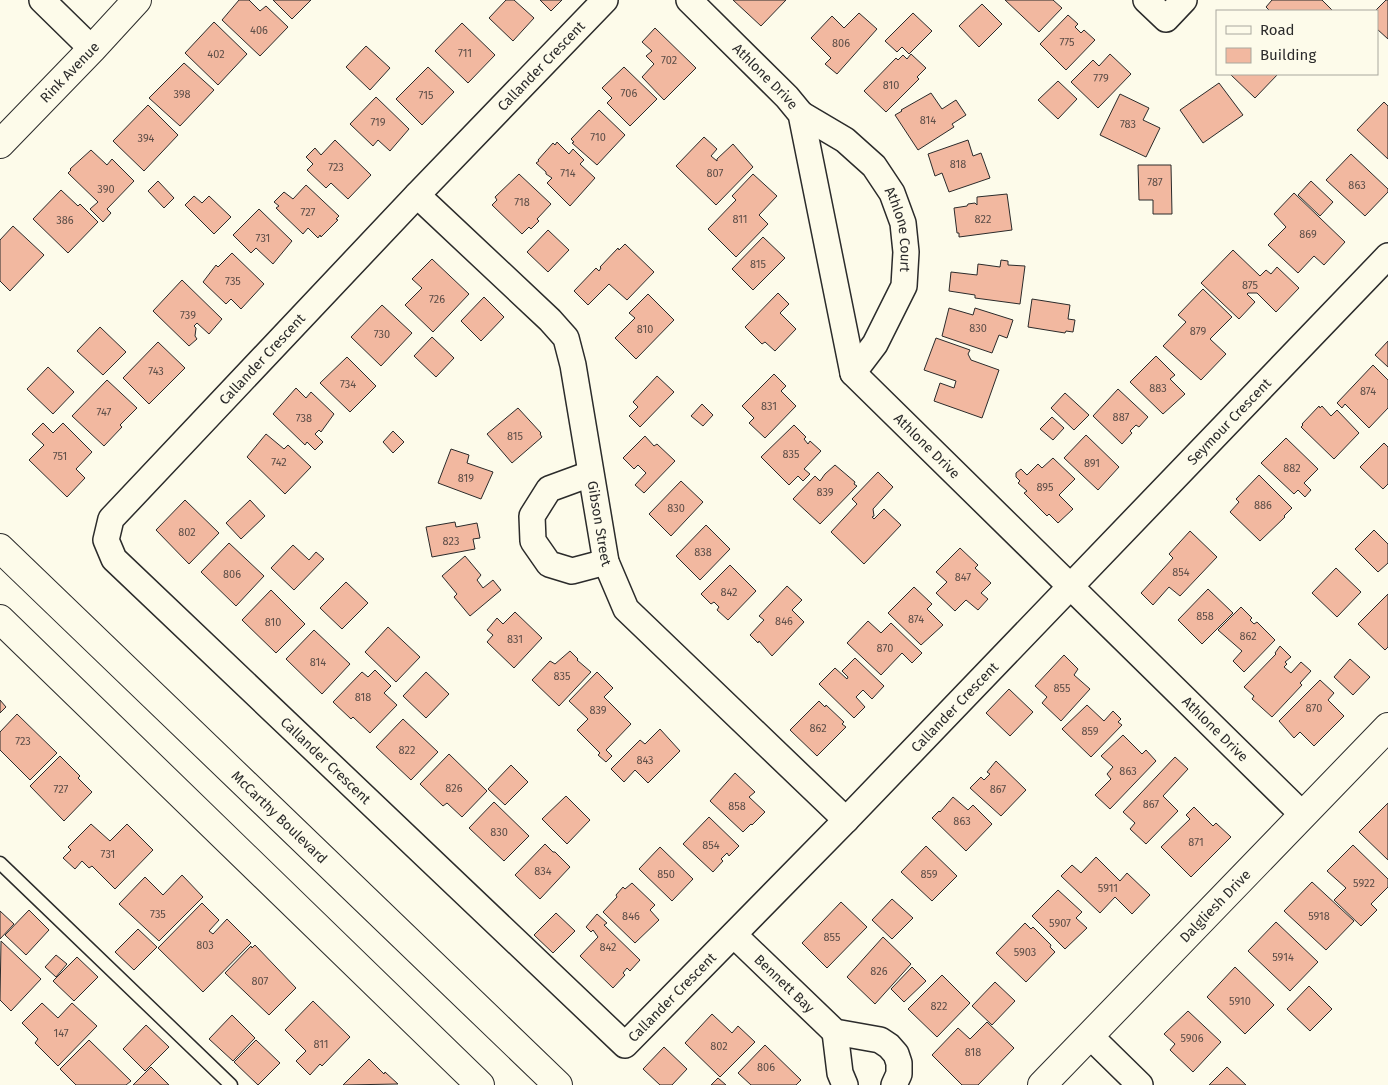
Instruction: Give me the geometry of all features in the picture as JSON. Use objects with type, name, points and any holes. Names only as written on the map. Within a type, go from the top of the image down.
[{"type":"main road","name":"Rink Avenue","points":[[0,144],[137,0]]},
{"type":"main road","name":"McCarthy Boulevard","points":[[0,548],[558,1085]]},
{"type":"main road","points":[[0,619],[480,1085]]},
{"type":"main road","name":"Dalgliesh Drive","points":[[1042,1085],[1388,727]]},
{"type":"street","points":[[42,0],[92,49]]},
{"type":"street","name":"Callander Crescent","points":[[605,0],[417,195],[111,519],[106,540],[114,559],[625,1045],[846,820],[1070,586]]},
{"type":"street","name":"Athlone Drive","points":[[688,0],[787,97],[801,114],[853,373],[1303,815]]},
{"type":"street","points":[[1146,0],[1166,19],[1184,0]]},
{"type":"street","name":"Athlone Court","points":[[801,114],[845,140],[874,166],[892,193],[903,223],[906,252],[904,286],[875,344],[853,373]]},
{"type":"street","name":"Gibson Street","points":[[417,195],[550,320],[566,338],[573,365],[606,562],[626,610],[846,820]]},
{"type":"street","name":"Seymour Crescent","points":[[1070,586],[1388,256]]},
{"type":"street","points":[[590,474],[549,489],[532,516],[532,542],[549,564],[572,571],[606,562]]},
{"type":"street","name":"Bennett Bay","points":[[734,935],[835,1032]]},
{"type":"street","points":[[845,1085],[840,1073],[835,1032],[880,1040],[889,1046],[896,1054],[899,1064],[899,1074],[894,1085]]},
{"type":"street","points":[[1090,1036],[1140,1085]]},
{"type":"lane","points":[[0,863],[231,1085]]},
{"type":"building","points":[[239,0],[249,0],[260,11],[266,6],[288,27],[260,56],[222,20]]},
{"type":"building","points":[[273,0],[311,0],[292,19]]},
{"type":"building","points":[[506,0],[514,0],[534,18],[513,41],[489,18]]},
{"type":"building","points":[[540,0],[562,0],[551,11]]},
{"type":"building","points":[[733,0],[786,0],[761,26]]},
{"type":"building","points":[[1005,0],[1053,0],[1062,8],[1039,32]]},
{"type":"building","points":[[1272,0],[1322,0],[1332,10],[1269,10],[1266,7]]},
{"type":"building","points":[[1388,0],[1388,39],[1378,30],[1378,10],[1376,10]]},
{"type":"building","points":[[982,4],[1002,24],[979,47],[959,26]]},
{"type":"building","points":[[859,13],[877,29],[837,74],[825,64],[831,58],[811,38],[832,16],[844,28]]},
{"type":"building","points":[[913,13],[932,31],[909,54],[902,47],[897,52],[885,41]]},
{"type":"building","points":[[1068,15],[1078,24],[1075,27],[1081,33],[1084,30],[1095,40],[1066,70],[1040,44]]},
{"type":"building","points":[[214,22],[247,54],[218,85],[185,53]]},
{"type":"building","points":[[462,23],[495,55],[468,83],[435,51]]},
{"type":"building","points":[[655,28],[696,68],[664,100],[642,77],[654,64],[646,56],[652,51],[642,42]]},
{"type":"building","points":[[366,46],[390,68],[370,90],[346,67]]},
{"type":"building","points":[[911,54],[926,68],[917,77],[919,79],[886,112],[864,91],[896,58],[898,60],[903,55],[907,59]]},
{"type":"building","points":[[1110,54],[1131,74],[1098,108],[1071,82],[1093,60],[1099,66]]},
{"type":"building","points":[[184,63],[214,90],[180,126],[149,98]]},
{"type":"building","points":[[428,67],[454,92],[422,125],[396,99]]},
{"type":"building","points":[[624,67],[657,99],[630,126],[607,103],[612,98],[602,88]]},
{"type":"building","points":[[1231,75],[1277,75],[1255,98]]},
{"type":"building","points":[[1058,81],[1077,99],[1058,119],[1038,100]]},
{"type":"building","points":[[1219,83],[1243,115],[1203,143],[1180,110]]},
{"type":"building","points":[[931,93],[942,109],[956,100],[966,115],[952,124],[954,127],[918,150],[895,115]]},
{"type":"building","points":[[1120,94],[1149,108],[1143,120],[1160,128],[1146,157],[1100,135]]},
{"type":"building","points":[[376,97],[409,129],[390,151],[378,140],[373,146],[350,124]]},
{"type":"building","points":[[1384,102],[1388,106],[1388,159],[1357,130]]},
{"type":"building","points":[[148,105],[178,135],[144,171],[113,141]]},
{"type":"building","points":[[599,110],[625,135],[597,165],[572,143],[574,142],[571,139]]},
{"type":"building","points":[[704,137],[717,149],[711,156],[717,161],[733,144],[753,167],[716,205],[676,166]]},
{"type":"building","points":[[335,140],[371,175],[348,199],[331,183],[326,188],[307,170],[313,164],[306,157],[315,148],[321,155]]},
{"type":"building","points":[[968,140],[973,156],[981,153],[990,178],[949,192],[942,173],[935,176],[928,154]]},
{"type":"building","points":[[557,142],[569,154],[573,149],[584,160],[580,164],[595,178],[570,206],[547,183],[552,178],[536,163],[553,143],[555,145]]},
{"type":"building","points":[[91,150],[107,165],[112,159],[134,181],[107,209],[111,213],[103,222],[90,209],[98,202],[68,173]]},
{"type":"building","points":[[1351,154],[1388,189],[1388,192],[1365,216],[1326,180]]},
{"type":"building","points":[[1138,165],[1171,165],[1172,214],[1153,214],[1153,200],[1139,200]]},
{"type":"building","points":[[519,174],[551,204],[537,219],[539,221],[522,234],[492,205],[497,200],[495,197]]},
{"type":"building","points":[[753,174],[777,196],[759,215],[768,224],[736,257],[708,229],[736,200],[732,196]]},
{"type":"building","points":[[158,181],[174,198],[164,208],[148,191]]},
{"type":"building","points":[[1311,181],[1333,202],[1320,216],[1298,195]]},
{"type":"building","points":[[306,185],[339,216],[336,219],[338,220],[318,238],[308,228],[303,234],[276,208],[279,206],[274,202],[284,192],[293,199]]},
{"type":"building","points":[[61,190],[78,206],[80,204],[98,222],[68,253],[33,219]]},
{"type":"building","points":[[1294,193],[1345,242],[1324,265],[1314,256],[1298,273],[1268,245],[1286,227],[1274,214]]},
{"type":"building","points":[[1007,194],[1012,230],[959,237],[954,208],[975,203],[977,205],[977,197]]},
{"type":"building","points":[[194,196],[202,203],[209,196],[231,217],[214,234],[185,205]]},
{"type":"building","points":[[259,209],[292,241],[273,264],[256,248],[251,253],[233,235]]},
{"type":"building","points":[[13,226],[44,255],[10,291],[0,281],[0,240]]},
{"type":"building","points":[[548,230],[569,250],[548,272],[527,252]]},
{"type":"building","points":[[763,237],[785,258],[753,290],[732,269]]},
{"type":"building","points":[[625,244],[654,272],[627,300],[609,284],[588,305],[574,291],[596,268],[599,271],[600,267],[618,248],[619,250]]},
{"type":"building","points":[[1233,250],[1260,276],[1266,270],[1271,274],[1277,267],[1299,288],[1276,312],[1257,293],[1248,293],[1255,302],[1239,319],[1201,283]]},
{"type":"building","points":[[232,253],[264,284],[241,309],[231,299],[226,304],[203,282],[216,265],[218,267]]},
{"type":"building","points":[[432,259],[469,294],[433,332],[405,305],[422,288],[412,279]]},
{"type":"building","points":[[1001,260],[1008,261],[1008,265],[1025,266],[1020,304],[975,298],[975,295],[949,291],[951,272],[977,275],[978,264],[1000,267]]},
{"type":"building","points":[[182,280],[222,319],[209,334],[197,323],[194,326],[197,339],[189,346],[153,311]]},
{"type":"building","points":[[1203,289],[1232,317],[1210,339],[1226,354],[1201,380],[1163,346],[1186,322],[1178,315]]},
{"type":"building","points":[[778,293],[789,304],[780,313],[796,329],[775,351],[765,342],[762,344],[745,327]]},
{"type":"building","points":[[648,294],[674,320],[636,359],[615,338],[635,318],[629,313]]},
{"type":"building","points":[[484,297],[504,317],[481,341],[461,321]]},
{"type":"building","points":[[1032,299],[1070,305],[1068,319],[1075,320],[1073,332],[1066,331],[1065,333],[1028,327]]},
{"type":"building","points":[[382,305],[412,333],[381,366],[351,337]]},
{"type":"building","points":[[949,308],[973,315],[975,308],[1013,320],[1007,338],[999,335],[992,353],[942,336]]},
{"type":"building","points":[[100,327],[126,352],[103,375],[77,351]]},
{"type":"building","points":[[432,337],[454,358],[436,377],[414,356]]},
{"type":"building","points":[[936,338],[970,350],[968,354],[971,360],[999,370],[982,418],[934,401],[940,383],[954,388],[956,381],[924,370]]},
{"type":"building","points":[[1388,341],[1388,367],[1375,355]]},
{"type":"building","points":[[158,342],[185,368],[149,404],[123,378]]},
{"type":"building","points":[[1156,356],[1175,375],[1170,379],[1185,394],[1163,414],[1130,382]]},
{"type":"building","points":[[347,357],[376,386],[350,412],[320,383]]},
{"type":"building","points":[[1373,365],[1388,380],[1388,408],[1369,428],[1345,404],[1342,408],[1337,403]]},
{"type":"building","points":[[48,367],[74,392],[53,414],[27,389]]},
{"type":"building","points":[[774,374],[786,386],[781,391],[796,406],[765,438],[749,423],[754,418],[742,406]]},
{"type":"building","points":[[657,376],[674,392],[640,427],[629,416],[638,407],[633,402]]},
{"type":"building","points":[[107,380],[137,408],[120,425],[122,427],[104,446],[72,416]]},
{"type":"building","points":[[296,388],[306,398],[311,392],[334,414],[321,432],[319,430],[315,434],[323,442],[315,450],[307,442],[305,445],[273,414]]},
{"type":"building","points":[[1118,389],[1148,417],[1139,427],[1136,425],[1130,431],[1132,433],[1122,444],[1093,416]]},
{"type":"building","points":[[1065,393],[1089,415],[1074,430],[1051,408]]},
{"type":"building","points":[[702,404],[713,415],[703,426],[691,416]]},
{"type":"building","points":[[1319,406],[1320,408],[1322,406],[1331,416],[1337,410],[1359,433],[1334,459],[1301,427]]},
{"type":"building","points":[[518,408],[541,433],[542,437],[512,463],[487,434]]},
{"type":"building","points":[[1052,417],[1064,428],[1053,440],[1040,429]]},
{"type":"building","points":[[43,423],[53,433],[63,423],[92,452],[76,469],[85,478],[67,497],[29,460],[44,445],[32,434]]},
{"type":"building","points":[[794,425],[806,437],[804,439],[808,444],[810,441],[821,451],[804,469],[810,474],[803,481],[798,476],[789,485],[761,457]]},
{"type":"building","points":[[393,431],[404,442],[393,453],[383,442]]},
{"type":"building","points":[[266,434],[284,449],[288,445],[311,467],[285,494],[247,457]]},
{"type":"building","points":[[1086,435],[1119,467],[1098,490],[1064,458]]},
{"type":"building","points":[[645,436],[654,446],[657,444],[675,461],[644,493],[635,485],[646,473],[638,465],[634,469],[623,458]]},
{"type":"building","points":[[1286,438],[1318,469],[1304,483],[1311,490],[1305,497],[1298,490],[1294,494],[1261,463]]},
{"type":"building","points":[[1384,443],[1388,447],[1388,484],[1383,489],[1360,467]]},
{"type":"building","points":[[451,449],[469,455],[467,463],[493,472],[481,499],[438,483]]},
{"type":"building","points":[[1053,458],[1075,479],[1059,495],[1073,509],[1058,523],[1049,514],[1047,516],[1024,493],[1027,491],[1018,483],[1020,481],[1016,477],[1016,473],[1021,469],[1027,475],[1038,464],[1042,468]]},
{"type":"building","points":[[835,465],[855,482],[854,484],[857,486],[820,524],[793,499],[815,476],[820,481]]},
{"type":"building","points":[[878,472],[893,487],[873,509],[874,516],[872,517],[874,519],[884,509],[901,525],[864,564],[831,532],[857,504],[852,499]]},
{"type":"building","points":[[1259,475],[1292,508],[1260,541],[1230,512],[1239,502],[1236,499]]},
{"type":"building","points":[[681,481],[703,502],[671,536],[649,514]]},
{"type":"building","points":[[185,500],[219,533],[189,564],[156,530]]},
{"type":"building","points":[[250,500],[265,516],[241,539],[226,523]]},
{"type":"building","points":[[455,522],[456,527],[477,523],[480,538],[473,539],[475,549],[432,557],[426,527]]},
{"type":"building","points":[[706,525],[730,549],[700,580],[676,556]]},
{"type":"building","points":[[1374,530],[1388,544],[1388,563],[1378,572],[1355,549]]},
{"type":"building","points":[[1190,531],[1217,557],[1180,596],[1169,587],[1153,605],[1141,593],[1173,558],[1169,554]]},
{"type":"building","points":[[229,543],[264,576],[236,606],[201,572]]},
{"type":"building","points":[[293,545],[309,560],[316,552],[324,559],[294,590],[271,568]]},
{"type":"building","points":[[960,548],[978,565],[975,568],[991,583],[981,593],[988,599],[978,610],[966,600],[955,611],[936,593],[947,582],[936,572]]},
{"type":"building","points":[[465,556],[481,575],[477,580],[483,588],[493,580],[501,590],[470,616],[454,597],[457,594],[442,576]]},
{"type":"building","points":[[730,565],[756,591],[728,620],[717,610],[719,607],[714,602],[711,604],[701,594]]},
{"type":"building","points":[[1336,568],[1361,592],[1337,617],[1312,593]]},
{"type":"building","points":[[346,582],[368,603],[342,629],[320,608]]},
{"type":"building","points":[[787,586],[802,600],[792,610],[804,622],[772,656],[759,641],[758,643],[750,635],[764,620],[759,616]]},
{"type":"building","points":[[914,587],[932,604],[927,609],[943,625],[921,645],[888,613]]},
{"type":"building","points":[[1208,589],[1233,613],[1202,644],[1178,620]]},
{"type":"building","points":[[271,590],[305,624],[276,653],[242,620]]},
{"type":"building","points":[[1388,594],[1388,647],[1385,650],[1358,624]]},
{"type":"building","points":[[1241,607],[1252,618],[1250,620],[1254,624],[1257,622],[1275,640],[1244,672],[1233,661],[1242,651],[1218,630]]},
{"type":"building","points":[[515,612],[542,638],[514,668],[487,642],[493,635],[487,630],[497,618],[503,624]]},
{"type":"building","points":[[868,621],[881,633],[891,623],[922,653],[912,663],[902,653],[881,675],[847,643]]},
{"type":"building","points":[[388,627],[420,657],[396,682],[365,652]]},
{"type":"building","points":[[314,630],[350,664],[322,694],[286,659]]},
{"type":"building","points":[[1280,646],[1291,657],[1285,662],[1287,664],[1284,667],[1291,673],[1301,662],[1311,671],[1300,683],[1302,685],[1272,717],[1252,699],[1254,696],[1244,687],[1276,654]]},
{"type":"building","points":[[570,651],[591,672],[559,706],[532,680],[550,661],[555,664]]},
{"type":"building","points":[[1064,655],[1078,669],[1074,675],[1090,689],[1061,721],[1042,703],[1047,697],[1035,686]]},
{"type":"building","points":[[855,658],[884,686],[872,699],[863,690],[856,697],[865,707],[854,718],[819,684],[835,668],[847,679],[848,677],[842,671]]},
{"type":"building","points":[[1350,659],[1370,677],[1353,695],[1334,677]]},
{"type":"building","points":[[375,670],[391,686],[384,693],[397,705],[370,733],[333,702],[362,672],[368,677]]},
{"type":"building","points":[[426,672],[449,694],[426,718],[403,696]]},
{"type":"building","points":[[597,672],[613,688],[604,697],[631,724],[606,750],[612,756],[606,762],[598,755],[600,753],[577,730],[588,719],[569,701]]},
{"type":"building","points":[[1320,680],[1334,693],[1328,700],[1344,716],[1314,746],[1300,732],[1294,738],[1279,721]]},
{"type":"building","points":[[1009,689],[1033,712],[1010,736],[986,713]]},
{"type":"building","points":[[0,700],[6,707],[0,713]]},
{"type":"building","points":[[819,701],[844,722],[842,724],[846,727],[817,756],[790,730]]},
{"type":"building","points":[[1087,705],[1104,721],[1113,711],[1121,719],[1118,722],[1122,725],[1091,757],[1062,729]]},
{"type":"building","points":[[17,714],[57,753],[30,780],[0,750],[0,732]]},
{"type":"building","points":[[403,719],[438,752],[411,780],[376,747]]},
{"type":"building","points":[[660,729],[680,751],[648,783],[635,770],[624,782],[611,769],[640,740],[645,744]]},
{"type":"building","points":[[1123,735],[1142,754],[1146,750],[1156,761],[1110,809],[1095,795],[1111,779],[1107,774],[1113,767],[1101,756]]},
{"type":"building","points":[[449,754],[487,791],[462,817],[447,803],[443,806],[420,784]]},
{"type":"building","points":[[60,756],[80,776],[78,778],[92,792],[64,821],[30,786]]},
{"type":"building","points":[[1175,757],[1188,769],[1163,796],[1178,811],[1146,844],[1130,829],[1135,823],[1123,812]]},
{"type":"building","points":[[996,761],[1026,790],[1001,816],[970,788],[981,777],[984,780],[990,774],[987,772]]},
{"type":"building","points":[[511,765],[528,782],[505,805],[488,789]]},
{"type":"building","points":[[735,773],[755,792],[749,797],[765,812],[743,832],[710,801]]},
{"type":"building","points":[[566,796],[590,820],[567,844],[542,819]]},
{"type":"building","points":[[953,797],[968,810],[973,805],[992,824],[966,851],[932,818]]},
{"type":"building","points":[[494,802],[529,836],[504,861],[469,828]]},
{"type":"building","points":[[1388,803],[1388,860],[1359,832]]},
{"type":"building","points":[[1194,807],[1213,826],[1216,823],[1231,837],[1191,877],[1161,847],[1190,819],[1186,815]]},
{"type":"building","points":[[709,817],[739,846],[729,856],[727,853],[721,859],[723,861],[713,872],[683,844]]},
{"type":"building","points":[[91,824],[110,841],[127,824],[153,850],[115,889],[92,866],[89,868],[82,861],[75,869],[63,858],[71,850],[68,847]]},
{"type":"building","points":[[545,844],[570,867],[540,899],[515,875]]},
{"type":"building","points":[[1353,845],[1388,879],[1388,887],[1371,904],[1377,910],[1361,926],[1334,900],[1346,888],[1327,871]]},
{"type":"building","points":[[926,846],[957,876],[932,901],[901,872]]},
{"type":"building","points":[[660,847],[693,879],[672,901],[639,869]]},
{"type":"building","points":[[1096,857],[1120,881],[1127,873],[1150,895],[1132,914],[1115,897],[1100,913],[1061,876],[1072,865],[1081,873]]},
{"type":"building","points":[[182,875],[203,897],[159,941],[119,904],[145,877],[163,895]]},
{"type":"building","points":[[1312,882],[1354,921],[1326,950],[1284,911]]},
{"type":"building","points":[[632,883],[655,905],[650,910],[659,920],[635,943],[603,912],[617,897],[616,895],[623,887],[625,889]]},
{"type":"building","points":[[1058,890],[1082,912],[1076,918],[1087,928],[1065,949],[1032,916]]},
{"type":"building","points":[[892,899],[913,918],[892,939],[872,920]]},
{"type":"building","points":[[841,902],[867,927],[827,968],[802,943]]},
{"type":"building","points":[[202,903],[219,920],[209,931],[213,934],[227,919],[251,943],[203,992],[158,948]]},
{"type":"building","points":[[29,910],[49,930],[26,955],[5,935]]},
{"type":"building","points":[[0,911],[14,924],[0,939]]},
{"type":"building","points":[[556,913],[575,931],[553,953],[534,935]]},
{"type":"building","points":[[597,914],[607,923],[604,925],[640,960],[630,971],[627,968],[623,973],[625,975],[613,988],[580,956],[598,937],[593,930],[591,932],[586,927]]},
{"type":"building","points":[[1276,922],[1318,962],[1290,991],[1248,951]]},
{"type":"building","points":[[1025,923],[1031,929],[1033,927],[1051,945],[1050,947],[1055,952],[1026,982],[996,953]]},
{"type":"building","points":[[138,929],[157,947],[134,970],[115,952]]},
{"type":"building","points":[[883,937],[911,964],[875,1004],[847,977]]},
{"type":"building","points":[[1,941],[41,979],[11,1011],[0,1000]]},
{"type":"building","points":[[255,945],[296,988],[269,1015],[225,973],[251,946],[252,948]]},
{"type":"building","points":[[56,955],[67,964],[56,977],[45,967]]},
{"type":"building","points":[[77,957],[98,977],[74,1001],[53,981]]},
{"type":"building","points":[[912,967],[926,981],[904,1002],[891,989]]},
{"type":"building","points":[[1235,967],[1274,1005],[1245,1034],[1207,997]]},
{"type":"building","points":[[942,975],[970,1003],[937,1037],[908,1009]]},
{"type":"building","points":[[995,982],[1015,1001],[992,1025],[972,1006]]},
{"type":"building","points":[[1309,986],[1332,1009],[1310,1031],[1287,1009]]},
{"type":"building","points":[[313,1001],[350,1037],[322,1066],[320,1064],[310,1075],[296,1061],[306,1051],[285,1030]]},
{"type":"building","points":[[42,1003],[58,1018],[72,1003],[97,1026],[58,1066],[35,1043],[38,1039],[22,1023]]},
{"type":"building","points":[[1188,1011],[1221,1042],[1193,1072],[1170,1050],[1175,1044],[1164,1034]]},
{"type":"building","points":[[712,1014],[732,1033],[738,1026],[755,1042],[720,1077],[685,1043]]},
{"type":"building","points":[[232,1015],[255,1038],[233,1061],[209,1039]]},
{"type":"building","points":[[987,1022],[1014,1048],[978,1085],[962,1085],[932,1055],[958,1028],[970,1039]]},
{"type":"building","points":[[146,1025],[169,1047],[145,1071],[123,1049]]},
{"type":"building","points":[[89,1040],[131,1081],[126,1085],[76,1085],[60,1069]]},
{"type":"building","points":[[256,1040],[280,1063],[258,1085],[234,1062]]},
{"type":"building","points":[[765,1045],[801,1080],[796,1085],[751,1085],[738,1073]]},
{"type":"building","points":[[664,1047],[687,1069],[672,1085],[660,1085],[643,1069]]},
{"type":"building","points":[[369,1059],[384,1074],[385,1072],[398,1084],[343,1085]]},
{"type":"building","points":[[151,1067],[169,1085],[133,1085]]},
{"type":"building","points":[[1227,1067],[1246,1085],[1209,1085]]},
{"type":"building","points":[[718,1078],[726,1085],[711,1085]]}]
